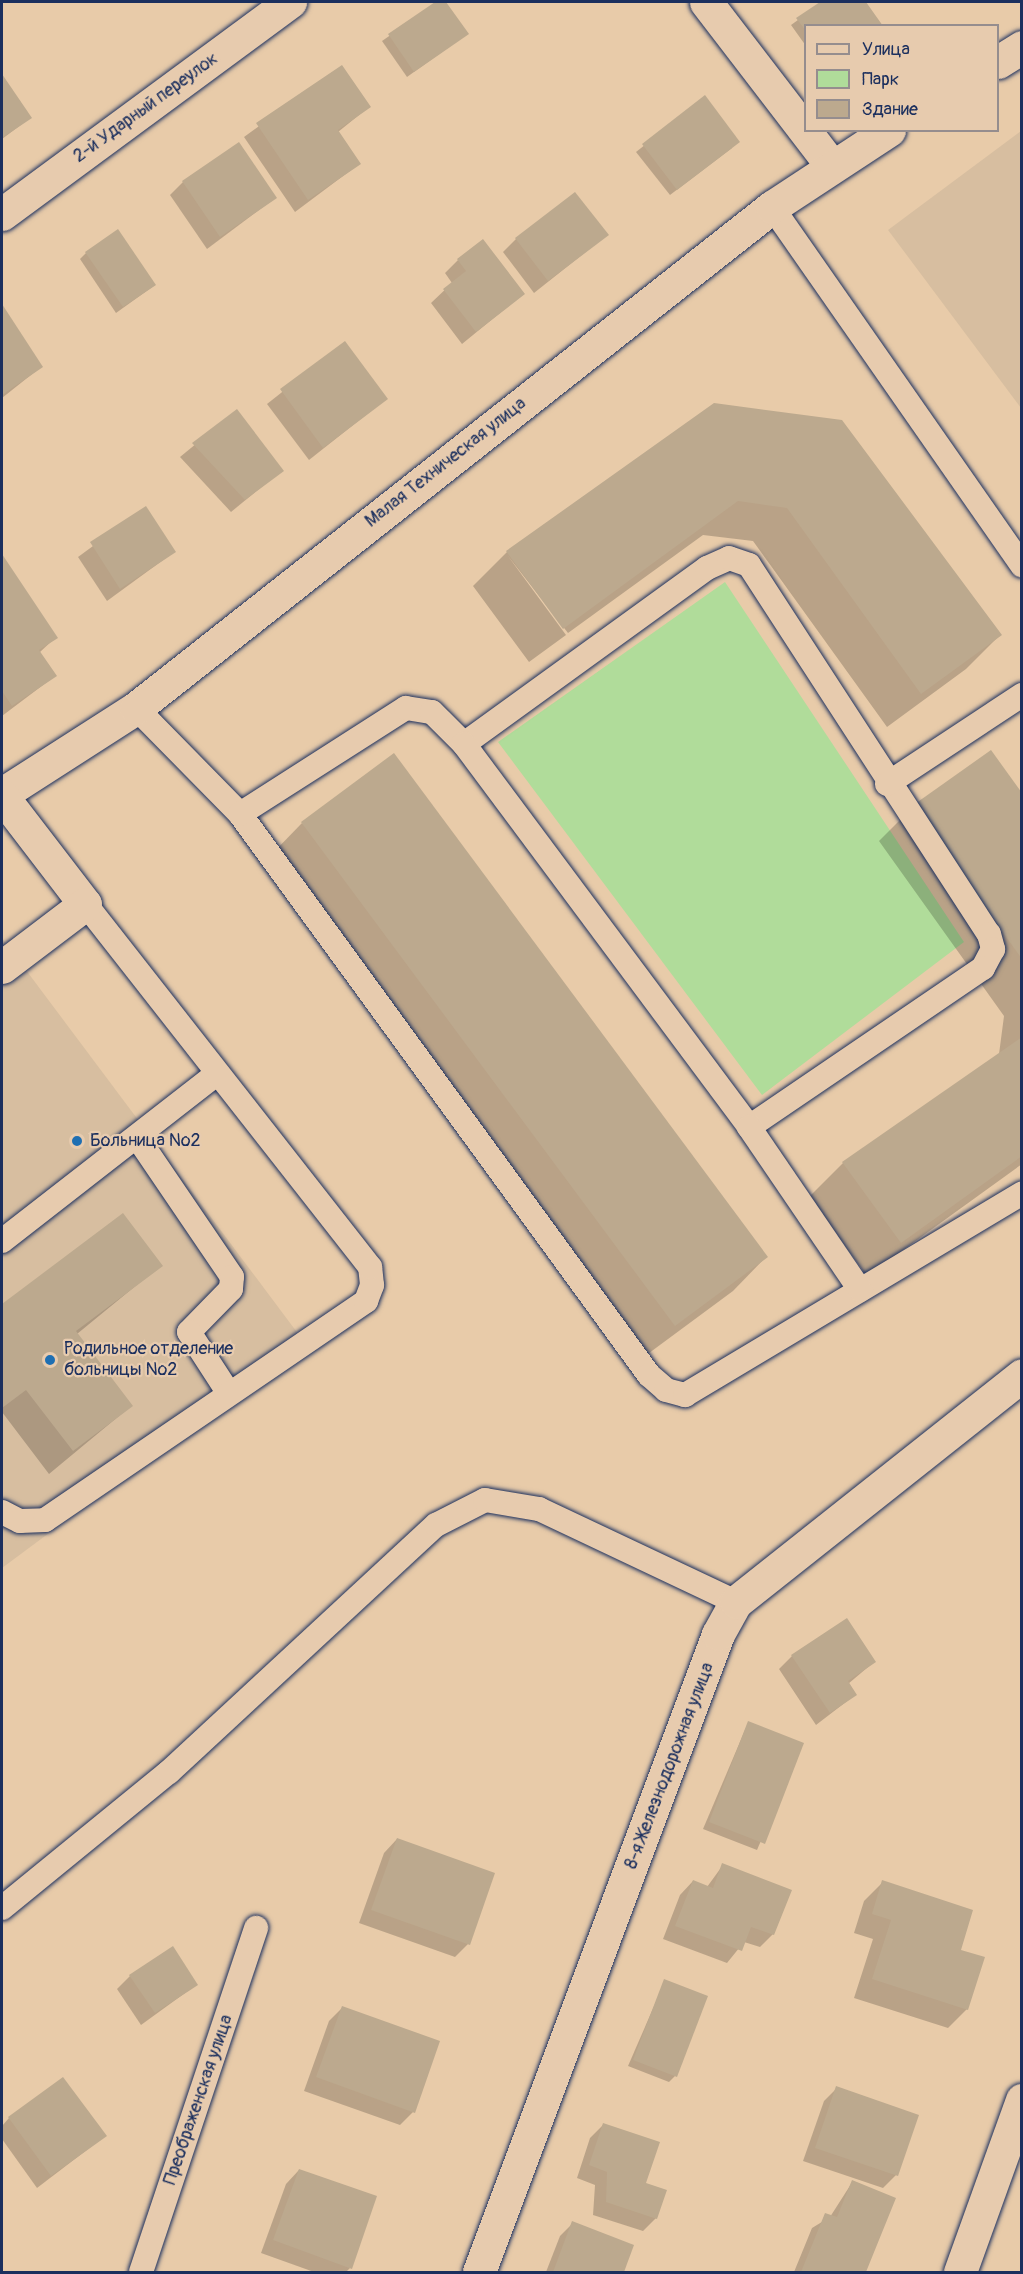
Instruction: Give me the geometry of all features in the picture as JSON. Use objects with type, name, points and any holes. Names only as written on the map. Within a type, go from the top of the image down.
[{"type":"street","name":"2-й Ударный переулок","points":[[2,214],[290,2]]},
{"type":"street","points":[[706,2],[804,130]]},
{"type":"street","points":[[999,61],[1022,47]]},
{"type":"street","points":[[806,132],[832,166]]},
{"type":"street","name":"Малая Техническая улица","points":[[2,795],[136,708],[772,207],[886,132]]},
{"type":"street","points":[[2,795],[85,904],[2,966]]},
{"type":"street","name":"8-я Железнодорожная улица","points":[[479,2272],[718,1634],[736,1602],[1022,1376]]},
{"type":"street","points":[[960,2272],[1022,2100]]},
{"type":"lane","points":[[772,207],[1022,565]]},
{"type":"lane","points":[[464,744],[707,568],[729,558],[749,565],[887,784],[989,934],[993,949],[983,968],[749,1127]]},
{"type":"lane","points":[[887,784],[1022,695]]},
{"type":"lane","points":[[136,708],[240,814],[649,1375],[666,1390],[686,1395],[1022,1193]]},
{"type":"lane","points":[[240,814],[406,708],[432,712],[464,744],[749,1127],[860,1290]]},
{"type":"lane","points":[[2,1512],[20,1521],[45,1520],[228,1392],[366,1301],[372,1286],[370,1267],[215,1075],[85,904]]},
{"type":"lane","points":[[2,1241],[215,1075]]},
{"type":"lane","points":[[137,1137],[232,1277],[231,1289],[189,1332],[228,1392]]},
{"type":"lane","points":[[2,1908],[170,1772],[436,1525],[484,1500],[539,1509],[736,1602]]},
{"type":"lane","name":"Преображенская улица","points":[[141,2272],[256,1928]]},
{"type":"shaded area","points":[[1021,131],[1021,408],[888,230]]},
{"type":"shaded area","name":"Больница №2","points":[[2,938],[305,1343],[2,1568]]},
{"type":"green space","points":[[725,582],[964,942],[762,1095],[498,742]]},
{"type":"building","points":[[435,2],[446,2],[469,34],[414,72],[388,34]]},
{"type":"building","points":[[820,2],[866,2],[882,24],[804,24],[804,28],[796,18]]},
{"type":"building","points":[[342,65],[371,107],[338,130],[361,164],[308,200],[256,123]]},
{"type":"building","points":[[2,74],[32,118],[2,138]]},
{"type":"building","points":[[705,95],[740,142],[677,190],[642,144]]},
{"type":"building","points":[[239,142],[277,198],[220,237],[182,181]]},
{"type":"building","points":[[575,192],[609,235],[548,281],[515,238]]},
{"type":"building","points":[[118,229],[156,285],[123,307],[85,252]]},
{"type":"building","points":[[483,239],[525,294],[476,332],[443,289],[466,271],[457,259]]},
{"type":"building","points":[[2,304],[43,367],[2,395]]},
{"type":"building","points":[[345,341],[388,399],[323,448],[280,389]]},
{"type":"building","points":[[714,403],[842,420],[1002,635],[921,694],[787,508],[738,501],[563,629],[506,551]]},
{"type":"building","points":[[237,409],[284,471],[245,500],[192,443]]},
{"type":"building","points":[[146,506],[176,552],[120,589],[90,542]]},
{"type":"building","points":[[2,554],[58,638],[39,650],[57,676],[12,706],[2,691]]},
{"type":"building","points":[[991,750],[1022,793],[1022,959],[912,806]]},
{"type":"building","points":[[394,753],[768,1257],[675,1326],[301,822]]},
{"type":"building","points":[[1022,1037],[1022,1156],[901,1243],[842,1162]]},
{"type":"building","name":"Родильное отделение больницы №2","points":[[123,1213],[163,1266],[76,1331],[133,1406],[73,1451],[26,1390],[2,1408],[2,1304]]},
{"type":"building","points":[[847,1618],[876,1662],[848,1681],[857,1695],[830,1713],[791,1655]]},
{"type":"building","points":[[748,1721],[804,1743],[765,1844],[709,1822]]},
{"type":"building","points":[[397,1838],[495,1873],[470,1945],[371,1910]]},
{"type":"building","points":[[722,1863],[792,1890],[774,1935],[751,1927],[742,1951],[675,1926],[693,1880],[713,1888]]},
{"type":"building","points":[[882,1880],[973,1910],[961,1950],[985,1957],[968,2010],[872,1979],[891,1920],[872,1914]]},
{"type":"building","points":[[173,1946],[198,1985],[155,2013],[129,1975]]},
{"type":"building","points":[[664,1979],[708,1996],[677,2077],[633,2060]]},
{"type":"building","points":[[342,2006],[440,2041],[415,2113],[316,2077]]},
{"type":"building","points":[[63,2077],[107,2136],[51,2176],[8,2117]]},
{"type":"building","points":[[836,2086],[919,2115],[898,2176],[815,2148]]},
{"type":"building","points":[[603,2123],[660,2142],[646,2183],[667,2190],[657,2219],[606,2202],[607,2172],[589,2165]]},
{"type":"building","points":[[299,2169],[377,2196],[352,2269],[273,2240]]},
{"type":"building","points":[[852,2180],[896,2198],[866,2272],[801,2272],[825,2213],[837,2217]]},
{"type":"building","points":[[572,2221],[634,2245],[624,2272],[553,2272]]},
{"type":"place","name":"Больница №2","points":[[77,1141]]},
{"type":"place","name":"Родильное отделение больницы №2","points":[[50,1360]]}]
